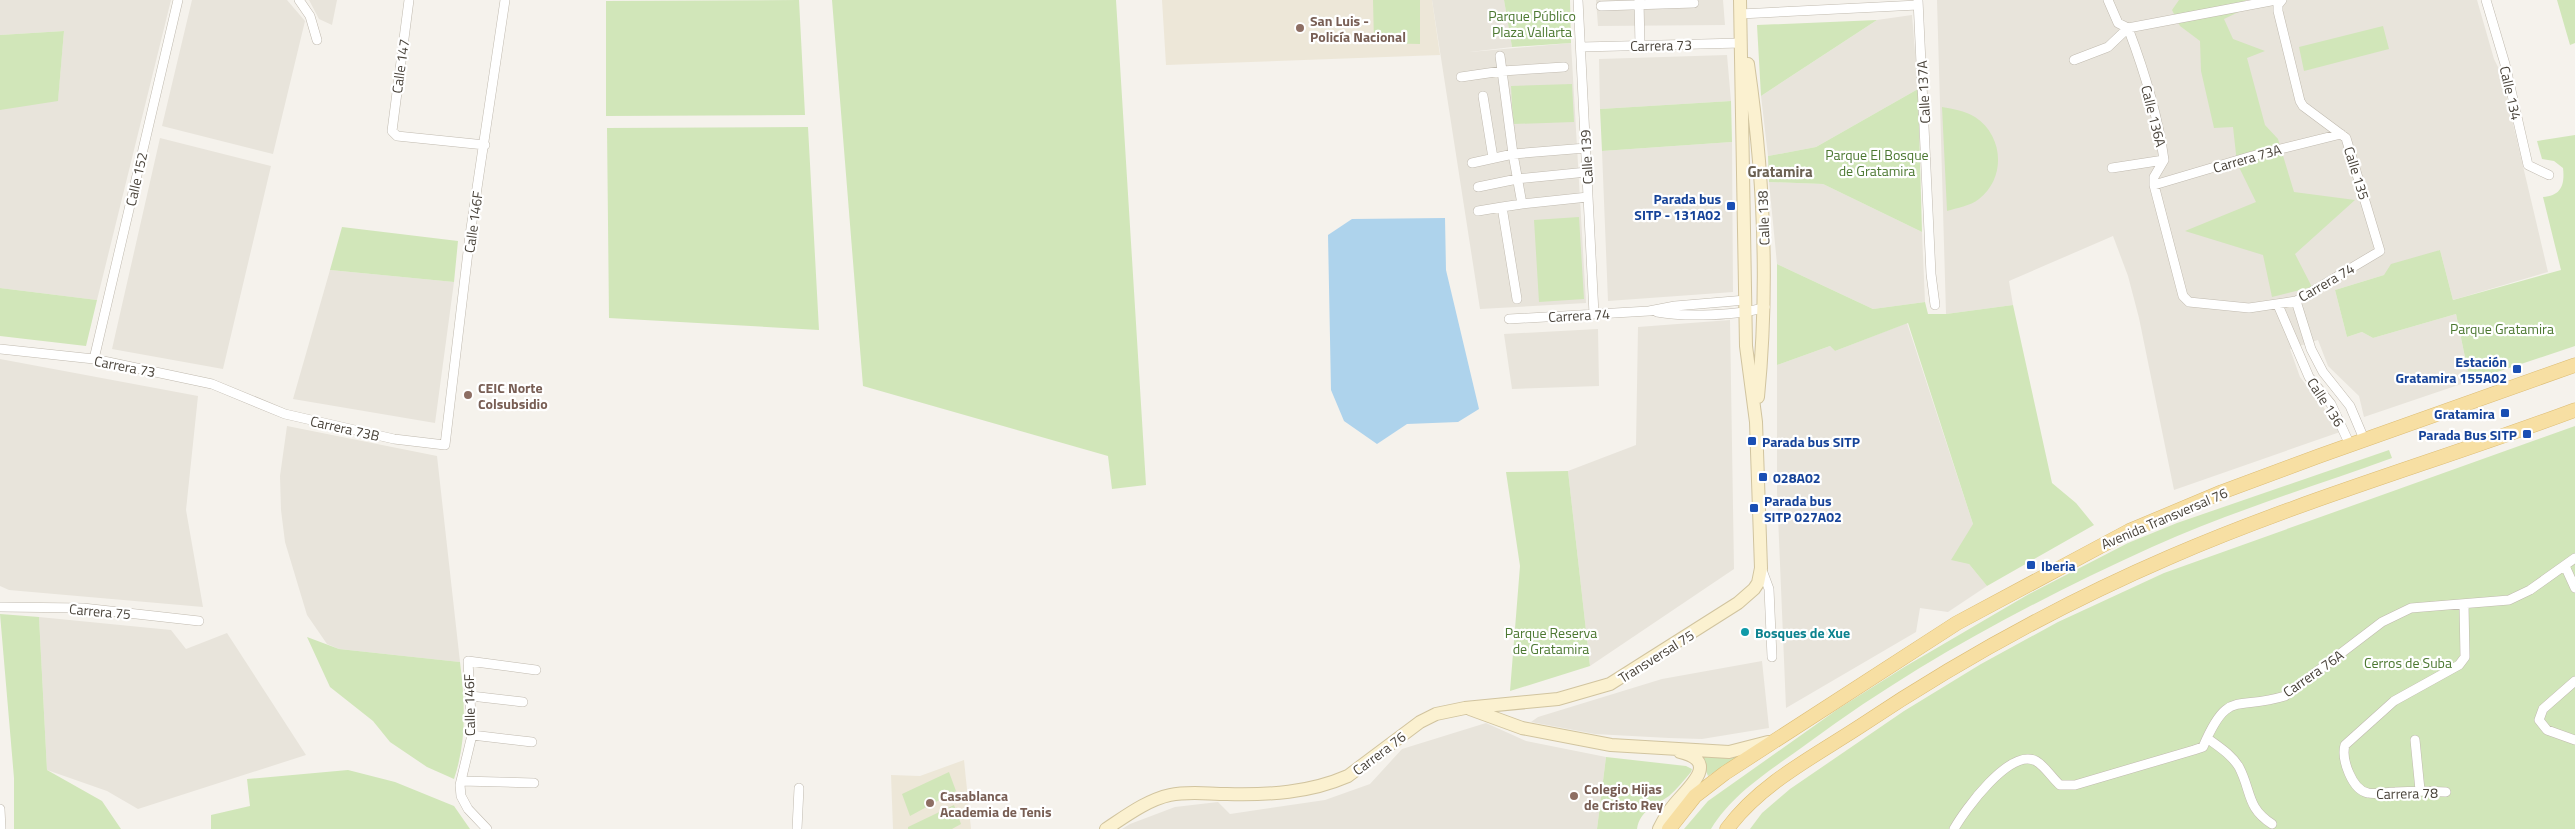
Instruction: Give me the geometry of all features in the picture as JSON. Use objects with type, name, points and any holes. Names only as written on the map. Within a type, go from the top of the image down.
[{"type":"main road","name":"Calle 138","points":[[1740,0],[1744,236],[1752,307],[1761,568]]},
{"type":"main road","name":"Calle 138","points":[[1740,14],[1761,166],[1764,235],[1746,346],[1756,422]]},
{"type":"main road","points":[[1744,236],[1754,240],[1764,235]]},
{"type":"main road","name":"Avenida Transversal 76","points":[[1669,829],[1685,806],[1707,786],[1846,693],[1957,623],[2093,548],[2158,518],[2364,439],[2575,365]]},
{"type":"main road","points":[[1728,829],[1745,806],[1795,769],[1910,693],[1975,654],[2100,589],[2210,540],[2575,410]]},
{"type":"main road","name":"Transversal 75","points":[[1465,708],[1524,703],[1582,694],[1610,684],[1629,674],[1748,596],[1758,583],[1761,568]]},
{"type":"main road","points":[[1522,728],[1518,715],[1524,703]]},
{"type":"main road","points":[[1465,708],[1522,728],[1611,745],[1729,752],[1762,744],[1784,735]]},
{"type":"main road","name":"Carrera 76","points":[[1106,829],[1144,805],[1169,795],[1184,793],[1273,794],[1326,785],[1348,776],[1420,722],[1436,714],[1465,708]]},
{"type":"main road","points":[[1653,746],[1690,755],[1696,759],[1700,766],[1696,780],[1673,806],[1659,829]]},
{"type":"street","name":"Calle 152","points":[[94,359],[178,0]]},
{"type":"street","points":[[299,0],[310,16],[317,40]]},
{"type":"street","name":"Calle 147","points":[[409,0],[392,131],[398,136],[485,145]]},
{"type":"street","name":"Calle 146F","points":[[445,446],[470,235],[485,145],[505,0]]},
{"type":"street","name":"Calle 139","points":[[1578,0],[1594,314]]},
{"type":"street","name":"Calle 136A","points":[[2108,0],[2118,23],[2128,28],[2138,55],[2164,160],[2154,177],[2154,185]]},
{"type":"street","points":[[2074,60],[2108,47],[2128,28],[2276,0]]},
{"type":"street","name":"Calle 135","points":[[2282,0],[2278,5],[2278,11],[2300,101],[2303,106],[2341,134],[2349,144],[2380,250]]},
{"type":"street","name":"Calle 134","points":[[2486,0],[2505,64],[2528,165],[2549,175]]},
{"type":"street","points":[[1639,2],[1640,46]]},
{"type":"street","points":[[1600,6],[1639,2],[1694,3]]},
{"type":"street","points":[[1740,14],[1918,2]]},
{"type":"street","name":"Calle 137A","points":[[1918,2],[1931,274],[1935,305]]},
{"type":"street","name":"Carrera 73","points":[[1581,47],[1741,43]]},
{"type":"street","points":[[1500,56],[1513,154],[1522,204]]},
{"type":"street","points":[[1461,77],[1502,71],[1564,67]]},
{"type":"street","points":[[1483,96],[1493,158]]},
{"type":"street","name":"Carrera 73A","points":[[2154,185],[2252,156],[2341,134]]},
{"type":"street","points":[[1472,163],[1513,154],[1586,148]]},
{"type":"street","points":[[2112,168],[2164,160]]},
{"type":"street","points":[[1478,186],[1518,178],[1587,172]]},
{"type":"street","name":"Carrera 74","points":[[2154,185],[2182,296],[2189,302],[2249,308],[2296,301],[2380,250]]},
{"type":"street","points":[[1478,211],[1588,197]]},
{"type":"street","points":[[1502,207],[1517,299]]},
{"type":"street","name":"Calle 136","points":[[2296,301],[2312,349],[2323,372],[2350,406],[2364,439]]},
{"type":"street","name":"Calle 136","points":[[2278,305],[2309,377],[2340,419],[2350,445]]},
{"type":"street","name":"Carrera 74","points":[[1509,319],[1649,311],[1675,306],[1752,307]]},
{"type":"street","name":"Carrera 73","points":[[0,349],[94,359],[212,384],[247,398]]},
{"type":"street","points":[[2298,352],[2312,349]]},
{"type":"street","name":"Carrera 73B","points":[[247,398],[285,414],[394,439],[445,446]]},
{"type":"street","name":"Carrera 76A","points":[[1954,829],[1996,775],[2015,762],[2027,759],[2036,761],[2060,786],[2076,785],[2203,747],[2218,717],[2227,707],[2242,702],[2266,702],[2285,696],[2382,622],[2412,608],[2442,604],[2464,605],[2509,600],[2530,590],[2575,558]]},
{"type":"street","points":[[2565,566],[2575,588]]},
{"type":"street","name":"Calle 138","points":[[1761,568],[1769,590],[1772,657]]},
{"type":"street","name":"Carrera 78","points":[[2446,792],[2420,790],[2368,793],[2359,788],[2344,765],[2342,753],[2345,745],[2394,701],[2460,664],[2465,657],[2464,605]]},
{"type":"street","name":"Carrera 75","points":[[0,607],[83,608],[199,621]]},
{"type":"street","name":"Calle 146F","points":[[487,829],[468,809],[461,796],[461,781],[472,735],[468,661],[536,670]]},
{"type":"street","points":[[2575,681],[2542,709],[2539,720],[2547,730],[2575,740]]},
{"type":"street","points":[[471,696],[523,702]]},
{"type":"street","points":[[472,735],[532,742]]},
{"type":"street","points":[[2207,738],[2229,754],[2239,768],[2258,815],[2272,824]]},
{"type":"street","points":[[2415,740],[2420,790]]},
{"type":"street","points":[[461,781],[534,783]]},
{"type":"street","points":[[797,829],[799,788]]},
{"type":"street","points":[[0,809],[1,829]]},
{"type":"shaded area","points":[[0,0],[171,0],[97,300],[0,288],[0,109],[58,99],[64,31],[0,35]]},
{"type":"shaded area","points":[[192,0],[287,0],[305,21],[273,154],[162,126]]},
{"type":"shaded area","points":[[309,0],[337,0],[332,25],[319,19]]},
{"type":"shaded area","name":"San Luis - Policía Nacional","points":[[1162,0],[1432,0],[1440,55],[1166,65]]},
{"type":"shaded area","points":[[1432,0],[1504,0],[1512,47],[1470,52],[1571,43],[1586,303],[1480,309]]},
{"type":"shaded area","points":[[1596,0],[1723,0],[1725,25],[1598,26]]},
{"type":"shaded area","points":[[1937,0],[2477,0],[2494,59],[2501,73],[2548,272],[2453,300],[2440,250],[2384,275],[2335,290],[2347,337],[2362,332],[2373,338],[2456,314],[2470,381],[2364,417],[2359,396],[2328,366],[2318,340],[2290,349],[2300,377],[2334,421],[2340,432],[2174,490],[2139,318],[2128,276],[2113,236],[2009,281],[2013,305],[1946,314]]},
{"type":"shaded area","points":[[1912,15],[1918,89],[1816,147],[1768,156],[1761,96],[1877,20]]},
{"type":"shaded area","points":[[1727,55],[1731,101],[1600,109],[1599,59]]},
{"type":"shaded area","points":[[160,138],[271,166],[223,369],[112,349]]},
{"type":"shaded area","points":[[1732,142],[1733,292],[1608,301],[1602,151]]},
{"type":"shaded area","points":[[1769,182],[1823,184],[1922,232],[1925,302],[1873,309],[1777,264]]},
{"type":"shaded area","points":[[330,270],[454,282],[435,423],[293,399]]},
{"type":"shaded area","points":[[1730,320],[1734,569],[1590,666],[1568,471],[1636,445],[1638,327]]},
{"type":"shaded area","points":[[1907,323],[1973,524],[1969,564],[1987,586],[1948,612],[1920,608],[1916,632],[1786,708],[1777,492],[1777,365],[1830,346],[1835,351]]},
{"type":"shaded area","points":[[1598,329],[1599,386],[1512,389],[1504,334]]},
{"type":"shaded area","points":[[0,359],[198,396],[186,510],[203,607],[9,590],[0,586]]},
{"type":"shaded area","points":[[287,426],[437,456],[460,662],[339,649],[327,644],[307,615],[285,542],[281,510],[280,476]]},
{"type":"shaded area","points":[[39,617],[171,630],[186,649],[227,633],[306,755],[138,809],[107,791],[47,770]]},
{"type":"shaded area","points":[[1762,661],[1769,728],[1702,739],[1595,734],[1531,722],[1538,717],[1662,679]]},
{"type":"shaded area","points":[[1486,723],[1526,741],[1606,757],[1597,829],[1122,829],[1130,824],[1175,807],[1218,802],[1230,814],[1325,800],[1370,784],[1402,749]]},
{"type":"shaded area","name":"Casablanca Academia de Tenis","points":[[964,760],[971,829],[893,829],[891,775],[920,776]]},
{"type":"green space","points":[[799,0],[805,115],[606,116],[606,1]]},
{"type":"green space","points":[[832,0],[1116,0],[1146,485],[1112,489],[1108,456],[863,386]]},
{"type":"green space","points":[[1373,0],[1420,0],[1420,44],[1374,43]]},
{"type":"green space","name":"Parque Público Plaza Vallarta","points":[[1504,0],[1570,0],[1571,43],[1512,47]]},
{"type":"green space","points":[[2179,0],[2245,0],[2251,6],[2224,19],[2233,39],[2265,51],[2247,58],[2265,125],[2278,139],[2294,192],[2355,200],[2295,254],[2312,287],[2272,297],[2263,255],[2185,231],[2256,202],[2237,163],[2233,127],[2214,128],[2201,71],[2200,41],[2180,26],[2172,10]]},
{"type":"green space","points":[[2557,0],[2575,0],[2575,43],[2570,45]]},
{"type":"green space","points":[[1877,20],[1761,96],[1757,25]]},
{"type":"green space","points":[[2383,26],[2389,49],[2304,71],[2299,47]]},
{"type":"green space","points":[[64,31],[58,101],[0,110],[0,35]]},
{"type":"green space","points":[[1572,84],[1574,122],[1513,124],[1511,86]]},
{"type":"green space","name":"Parque El Bosque de Gratamira","points":[[1918,89],[1922,232],[1823,184],[1769,182],[1768,156],[1816,147]]},
{"type":"green space","points":[[1731,101],[1732,142],[1602,151],[1600,109]]},
{"type":"green space","points":[[1942,107],[1968,113],[1985,125],[1992,135],[1998,157],[1994,180],[1988,190],[1972,203],[1947,211]]},
{"type":"green space","points":[[808,127],[819,330],[609,318],[607,128]]},
{"type":"green space","name":"Parque Gratamira","points":[[2575,135],[2575,346],[2470,381],[2456,314],[2373,338],[2362,332],[2347,337],[2335,290],[2384,275],[2391,264],[2440,250],[2453,300],[2561,270],[2543,197],[2558,192],[2563,180],[2563,168],[2554,161],[2542,159],[2537,141]]},
{"type":"green space","points":[[1579,217],[1584,299],[1539,302],[1534,220]]},
{"type":"green space","points":[[342,227],[458,241],[454,282],[330,270]]},
{"type":"green space","points":[[1777,264],[1873,309],[1925,302],[1928,314],[1946,314],[2013,305],[2052,483],[2076,503],[2094,525],[1987,586],[1969,564],[1951,560],[1973,524],[1908,323],[1835,351],[1830,346],[1777,365]]},
{"type":"green space","points":[[0,288],[97,300],[86,346],[0,336]]},
{"type":"green space","name":"Cerros de Suba","points":[[2575,426],[2575,829],[1750,829],[1762,813],[1790,789],[1904,711],[1981,664],[2058,622],[2164,573]]},
{"type":"green space","points":[[2389,450],[2392,458],[2181,534],[2018,612],[1890,687],[1768,771],[1731,803],[1711,829],[1684,829],[1708,801],[1838,709],[1906,666],[2029,594],[2128,543],[2177,523]]},
{"type":"green space","name":"Parque Reserva de Gratamira","points":[[1568,471],[1590,666],[1510,691],[1520,566],[1506,472]]},
{"type":"green space","points":[[0,614],[39,617],[47,770],[102,801],[121,829],[14,829],[14,778]]},
{"type":"green space","points":[[307,637],[339,649],[460,662],[464,721],[461,750],[454,779],[427,767],[390,742],[373,721],[330,687]]},
{"type":"green space","points":[[1741,755],[1708,776],[1700,756]]},
{"type":"green space","points":[[1606,757],[1686,766],[1692,769],[1669,796],[1649,809],[1641,817],[1637,829],[1597,829]]},
{"type":"green space","points":[[348,770],[395,782],[454,806],[470,829],[211,829],[211,815],[250,806],[247,779]]},
{"type":"green space","points":[[949,772],[956,791],[910,816],[902,794]]},
{"type":"green space","points":[[954,805],[961,824],[952,829],[908,829],[908,827]]},
{"type":"water","points":[[1445,218],[1446,270],[1479,409],[1458,422],[1407,424],[1377,444],[1344,421],[1331,390],[1328,235],[1352,219]]},
{"type":"place","name":"San Luis - Policía Nacional","points":[[1300,28]]},
{"type":"place","name":"Parada bus SITP - 131A02","points":[[1731,206]]},
{"type":"place","name":"Estación Gratamira 155A02","points":[[2517,369]]},
{"type":"place","name":"CEIC Norte Colsubsidio","points":[[468,395]]},
{"type":"place","name":"Gratamira","points":[[2505,413]]},
{"type":"place","name":"Parada Bus SITP","points":[[2527,434]]},
{"type":"place","name":"Parada bus SITP","points":[[1752,441]]},
{"type":"place","name":"028A02","points":[[1763,477]]},
{"type":"place","name":"Parada bus SITP 027A02","points":[[1754,508]]},
{"type":"place","name":"Iberia","points":[[2031,565]]},
{"type":"place","name":"Bosques de Xue","points":[[1745,632]]},
{"type":"place","name":"Colegio Hijas de Cristo Rey","points":[[1574,796]]},
{"type":"place","name":"Casablanca Academia de Tenis","points":[[930,803]]},
{"type":"district","name":"Gratamira","points":[[1780,171]]}]
